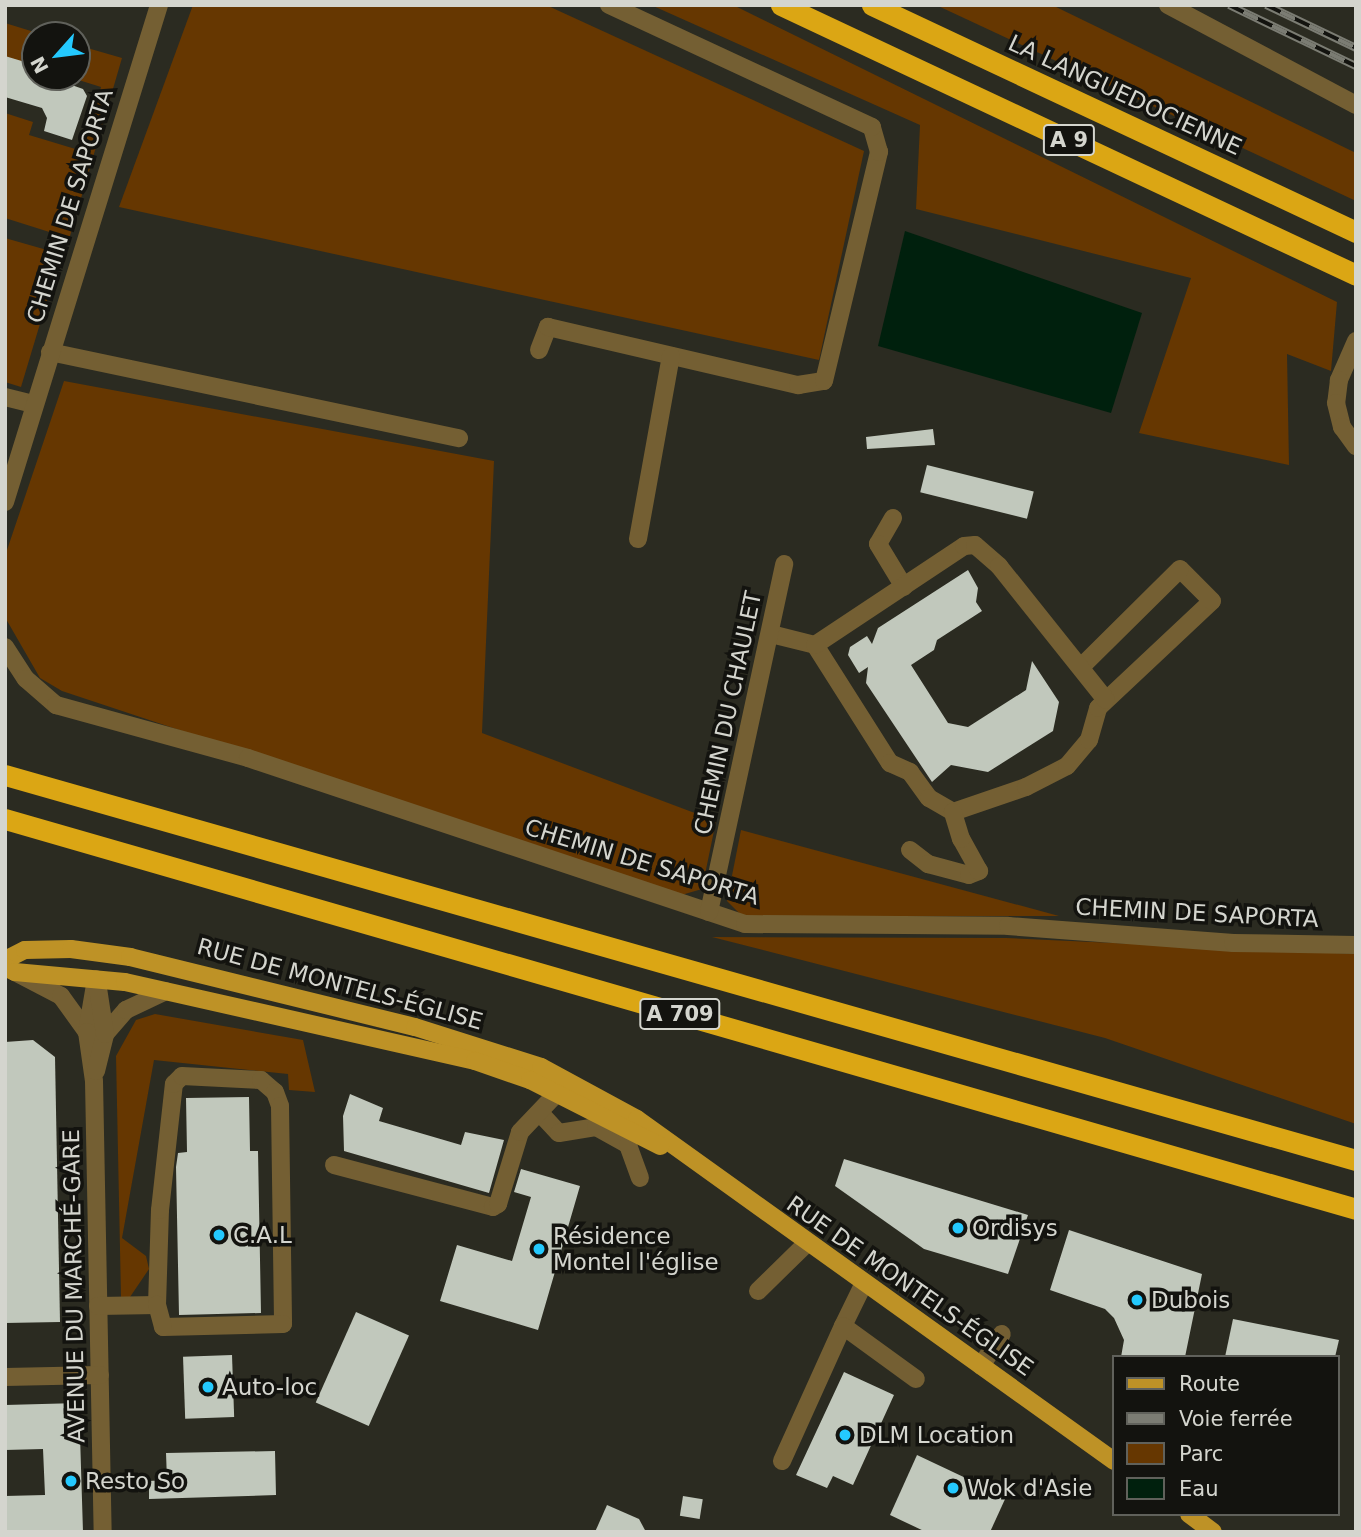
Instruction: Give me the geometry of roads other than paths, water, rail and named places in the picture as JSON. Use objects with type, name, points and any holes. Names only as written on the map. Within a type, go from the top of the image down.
[{"type":"highway","name":"A 9","points":[[781,5],[1356,275]]},
{"type":"highway","name":"LA LANGUEDOCIENNE","points":[[872,5],[1356,232]]},
{"type":"highway","name":"A 709","points":[[5,775],[1356,1160]]},
{"type":"highway","name":"A 709","points":[[5,819],[1356,1209]]},
{"type":"main road","name":"RUE DE MONTELS-ÉGLISE","points":[[8,966],[25,950],[99,953],[189,970],[447,1036],[528,1061],[560,1086]]},
{"type":"main road","points":[[96,979],[99,953]]},
{"type":"main road","name":"RUE DE MONTELS-ÉGLISE","points":[[8,966],[166,991],[475,1061],[560,1086],[637,1119],[677,1152],[1112,1460]]},
{"type":"main road","points":[[1192,1516],[1213,1532]]},
{"type":"street","name":"CHEMIN DE SAPORTA","points":[[5,502],[33,404],[159,5]]},
{"type":"street","points":[[539,350],[548,327],[798,385],[824,381],[879,152],[872,127],[609,5]]},
{"type":"street","points":[[1168,5],[1356,105]]},
{"type":"street","points":[[1356,341],[1339,380],[1336,403],[1342,427],[1356,446]]},
{"type":"street","points":[[50,352],[459,438]]},
{"type":"street","points":[[638,539],[671,356]]},
{"type":"street","points":[[5,397],[33,404]]},
{"type":"street","points":[[892,518],[878,544],[904,587]]},
{"type":"street","points":[[815,645],[964,547],[975,545],[999,566],[1082,666],[1106,700]]},
{"type":"street","name":"CHEMIN DU CHAULET","points":[[709,912],[784,564]]},
{"type":"street","points":[[953,812],[1026,787],[1067,766],[1089,740],[1098,708],[1212,601],[1181,569],[1082,666]]},
{"type":"street","points":[[771,634],[815,645],[890,763],[910,772],[929,798],[953,812],[961,839],[979,871],[969,875],[928,864],[910,850]]},
{"type":"street","name":"CHEMIN DE SAPORTA","points":[[5,647],[26,679],[56,705],[248,758],[746,924],[1008,926],[1233,943],[1356,945]]},
{"type":"street","points":[[8,966],[61,996],[96,1033]]},
{"type":"street","name":"AVENUE DU MARCHÉ-GARE","points":[[96,979],[94,1081],[103,1532]]},
{"type":"street","name":"AVENUE DU MARCHÉ-GARE","points":[[96,1033],[125,1010],[166,991]]},
{"type":"street","points":[[182,1076],[261,1080],[275,1092],[280,1106],[283,1324],[163,1327],[157,1305],[160,1210],[174,1084],[182,1076]]},
{"type":"street","points":[[334,1165],[493,1207],[498,1204],[520,1132],[541,1114],[560,1086]]},
{"type":"street","points":[[541,1114],[559,1133],[596,1127],[628,1145],[640,1178]]},
{"type":"street","points":[[758,1291],[807,1243]]},
{"type":"street","points":[[782,1461],[864,1283]]},
{"type":"street","points":[[98,1307],[157,1305]]},
{"type":"street","points":[[843,1326],[916,1379]]},
{"type":"street","points":[[981,1366],[1002,1334]]},
{"type":"street","points":[[5,1377],[100,1375]]},
{"type":"water","points":[[905,231],[1142,313],[1111,413],[878,346]]},
{"type":"railway","points":[[1229,5],[1356,66]]},
{"type":"railway","points":[[1266,5],[1356,48]]},
{"type":"place","name":"Ordisys","points":[[958,1228]]},
{"type":"place","name":"C.A.L","points":[[219,1235]]},
{"type":"place","name":"Résidence Montel l'église","points":[[539,1249]]},
{"type":"place","name":"Dubois","points":[[1137,1300]]},
{"type":"place","name":"Auto-loc","points":[[208,1387]]},
{"type":"place","name":"DLM Location","points":[[845,1435]]},
{"type":"place","name":"Resto So","points":[[71,1481]]},
{"type":"place","name":"Wok d'Asie","points":[[953,1488]]}]
